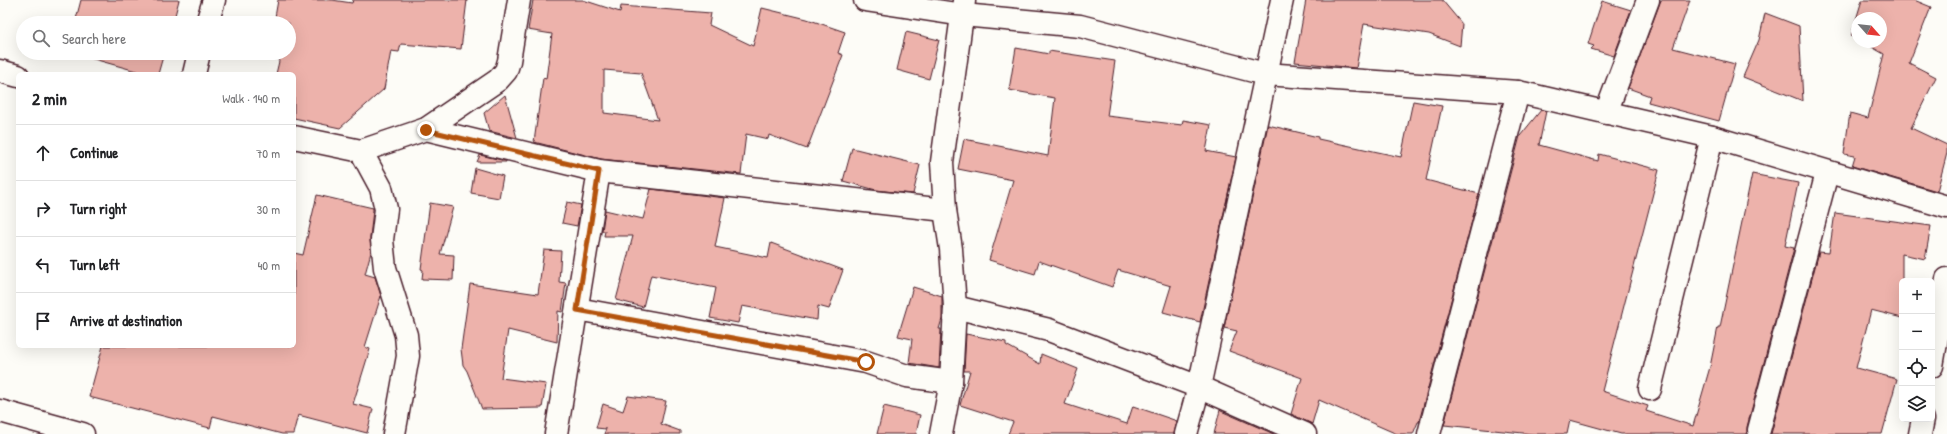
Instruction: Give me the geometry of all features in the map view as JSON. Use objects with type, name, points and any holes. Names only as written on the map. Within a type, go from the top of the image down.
[{"type":"street","points":[[209,16],[214,0]]},
{"type":"street","points":[[296,137],[361,151],[426,130],[498,80],[506,71],[519,0]]},
{"type":"street","points":[[865,0],[963,7],[1080,26],[1265,74],[1518,92],[1712,137],[1827,173],[1947,207]]},
{"type":"street","points":[[1186,434],[1199,387],[1282,0]]},
{"type":"street","points":[[1606,113],[1648,0]]},
{"type":"street","points":[[941,434],[951,382],[955,307],[951,249],[945,210],[942,162],[963,7]]},
{"type":"street","points":[[194,72],[197,60]]},
{"type":"street","points":[[0,71],[16,75]]},
{"type":"street","points":[[1429,434],[1518,92]]},
{"type":"street","points":[[426,130],[599,171],[945,210]]},
{"type":"street","points":[[1650,389],[1712,137]]},
{"type":"street","points":[[361,151],[380,188],[386,208],[382,240],[386,268],[406,335],[408,356],[394,434]]},
{"type":"street","points":[[556,434],[599,171]]},
{"type":"street","points":[[1759,430],[1827,173]]},
{"type":"street","points":[[1935,354],[1944,317],[1947,279]]},
{"type":"street","points":[[955,307],[1049,330],[1199,387],[1305,434]]},
{"type":"street","points":[[577,310],[866,362],[907,376],[951,382]]},
{"type":"street","points":[[0,411],[75,433]]},
{"type":"street","points":[[1920,434],[1922,422]]},
{"type":"building","points":[[81,0],[179,0],[175,16],[77,16]]},
{"type":"building","points":[[278,0],[332,0],[352,3],[353,0],[467,0],[461,49],[401,44],[399,52],[391,51],[384,89],[340,128],[296,118],[296,72],[276,72],[279,60],[296,60],[296,16],[275,16]]},
{"type":"building","points":[[533,0],[583,0],[620,12],[621,6],[711,13],[709,25],[753,46],[762,8],[807,19],[845,32],[838,53],[843,55],[807,149],[769,135],[768,139],[746,134],[741,174],[601,159],[534,142],[543,78],[546,79],[552,34],[528,30]],"holes":[[[604,70],[641,73],[658,120],[604,113]]]},
{"type":"building","points":[[1306,0],[1442,0],[1462,24],[1460,46],[1429,34],[1364,24],[1356,68],[1295,62]]},
{"type":"building","points":[[1661,0],[1690,0],[1673,48],[1735,64],[1719,121],[1648,102],[1650,96],[1628,88]]},
{"type":"building","points":[[1862,0],[1914,0],[1931,7],[1909,63],[1936,77],[1911,128],[1947,145],[1947,153],[1937,191],[1852,166],[1855,156],[1844,154],[1850,113],[1868,118],[1884,54],[1874,48],[1887,48],[1887,12],[1858,12]]},
{"type":"building","points":[[1602,1],[1631,10],[1614,56],[1591,49],[1594,46],[1588,44]]},
{"type":"building","points":[[1765,13],[1799,26],[1803,101],[1743,77],[1759,40]]},
{"type":"building","points":[[906,32],[939,40],[929,79],[897,70]]},
{"type":"building","points":[[1016,48],[1049,54],[1049,51],[1115,61],[1107,116],[1182,125],[1183,120],[1211,125],[1206,151],[1236,157],[1200,322],[1163,312],[1171,286],[1118,270],[1112,287],[1039,261],[1035,274],[989,260],[1013,180],[958,169],[964,139],[1048,156],[1055,98],[1009,90]]},
{"type":"building","points":[[97,60],[162,60],[159,72],[140,72]]},
{"type":"building","points":[[505,95],[517,138],[489,131],[484,113]]},
{"type":"building","points":[[1413,101],[1442,106],[1426,180],[1479,194],[1419,422],[1413,434],[1397,434],[1319,400],[1312,424],[1291,414],[1302,378],[1229,351],[1237,331],[1224,328],[1268,125],[1318,137],[1318,139],[1401,157]]},
{"type":"building","points":[[1541,110],[1546,111],[1539,145],[1598,161],[1599,154],[1659,170],[1602,391],[1648,406],[1646,411],[1693,426],[1710,367],[1718,327],[1720,327],[1752,174],[1798,183],[1785,246],[1794,248],[1747,427],[1747,434],[1621,434],[1570,420],[1567,434],[1533,434],[1444,425],[1520,136]]},
{"type":"building","points":[[852,148],[920,165],[913,194],[876,190],[843,181]]},
{"type":"building","points":[[480,155],[506,161],[506,162],[477,162]]},
{"type":"building","points":[[475,168],[503,176],[499,198],[471,193]]},
{"type":"building","points":[[651,189],[725,198],[715,247],[768,258],[771,243],[843,270],[829,309],[818,306],[817,320],[742,306],[738,323],[710,318],[716,288],[651,275],[643,307],[616,300],[633,236],[604,236],[605,231],[602,231],[605,210],[643,219]]},
{"type":"building","points":[[317,195],[373,208],[370,238],[371,252],[365,274],[375,277],[381,296],[365,347],[370,349],[353,404],[373,409],[367,433],[298,415],[293,434],[282,434],[213,416],[210,428],[89,397],[102,348],[296,348],[296,253],[303,255]]},
{"type":"building","points":[[567,202],[581,205],[577,226],[562,223]]},
{"type":"building","points":[[430,203],[453,207],[440,254],[454,255],[453,280],[422,279],[423,270],[421,269]]},
{"type":"building","points":[[1835,213],[1931,226],[1925,259],[1902,254],[1902,278],[1899,278],[1899,317],[1871,310],[1856,368],[1897,379],[1882,434],[1771,434],[1819,252],[1829,253]]},
{"type":"building","points":[[544,250],[561,251],[559,282],[566,283],[562,312],[558,311],[557,342],[508,330],[501,378],[546,384],[542,408],[482,409],[467,371],[463,365],[461,349],[470,284],[538,294]]},
{"type":"building","points":[[913,287],[942,296],[942,319],[939,329],[941,329],[939,368],[909,363],[912,339],[898,336]]},
{"type":"building","points":[[966,334],[1006,342],[1006,345],[1040,364],[1041,354],[1078,369],[1065,404],[1127,424],[1133,406],[1177,421],[1174,434],[1008,434],[1013,422],[960,405],[970,371],[964,371]]},
{"type":"building","points":[[628,396],[666,401],[661,424],[680,431],[680,434],[604,434],[606,429],[596,428],[603,404],[623,411]]},
{"type":"building","points":[[884,406],[920,415],[916,434],[877,434]]},
{"type":"building","points":[[1220,410],[1221,411],[1274,434],[1214,434]]},
{"type":"route","points":[[426,130],[599,171],[577,310],[866,362]]}]
